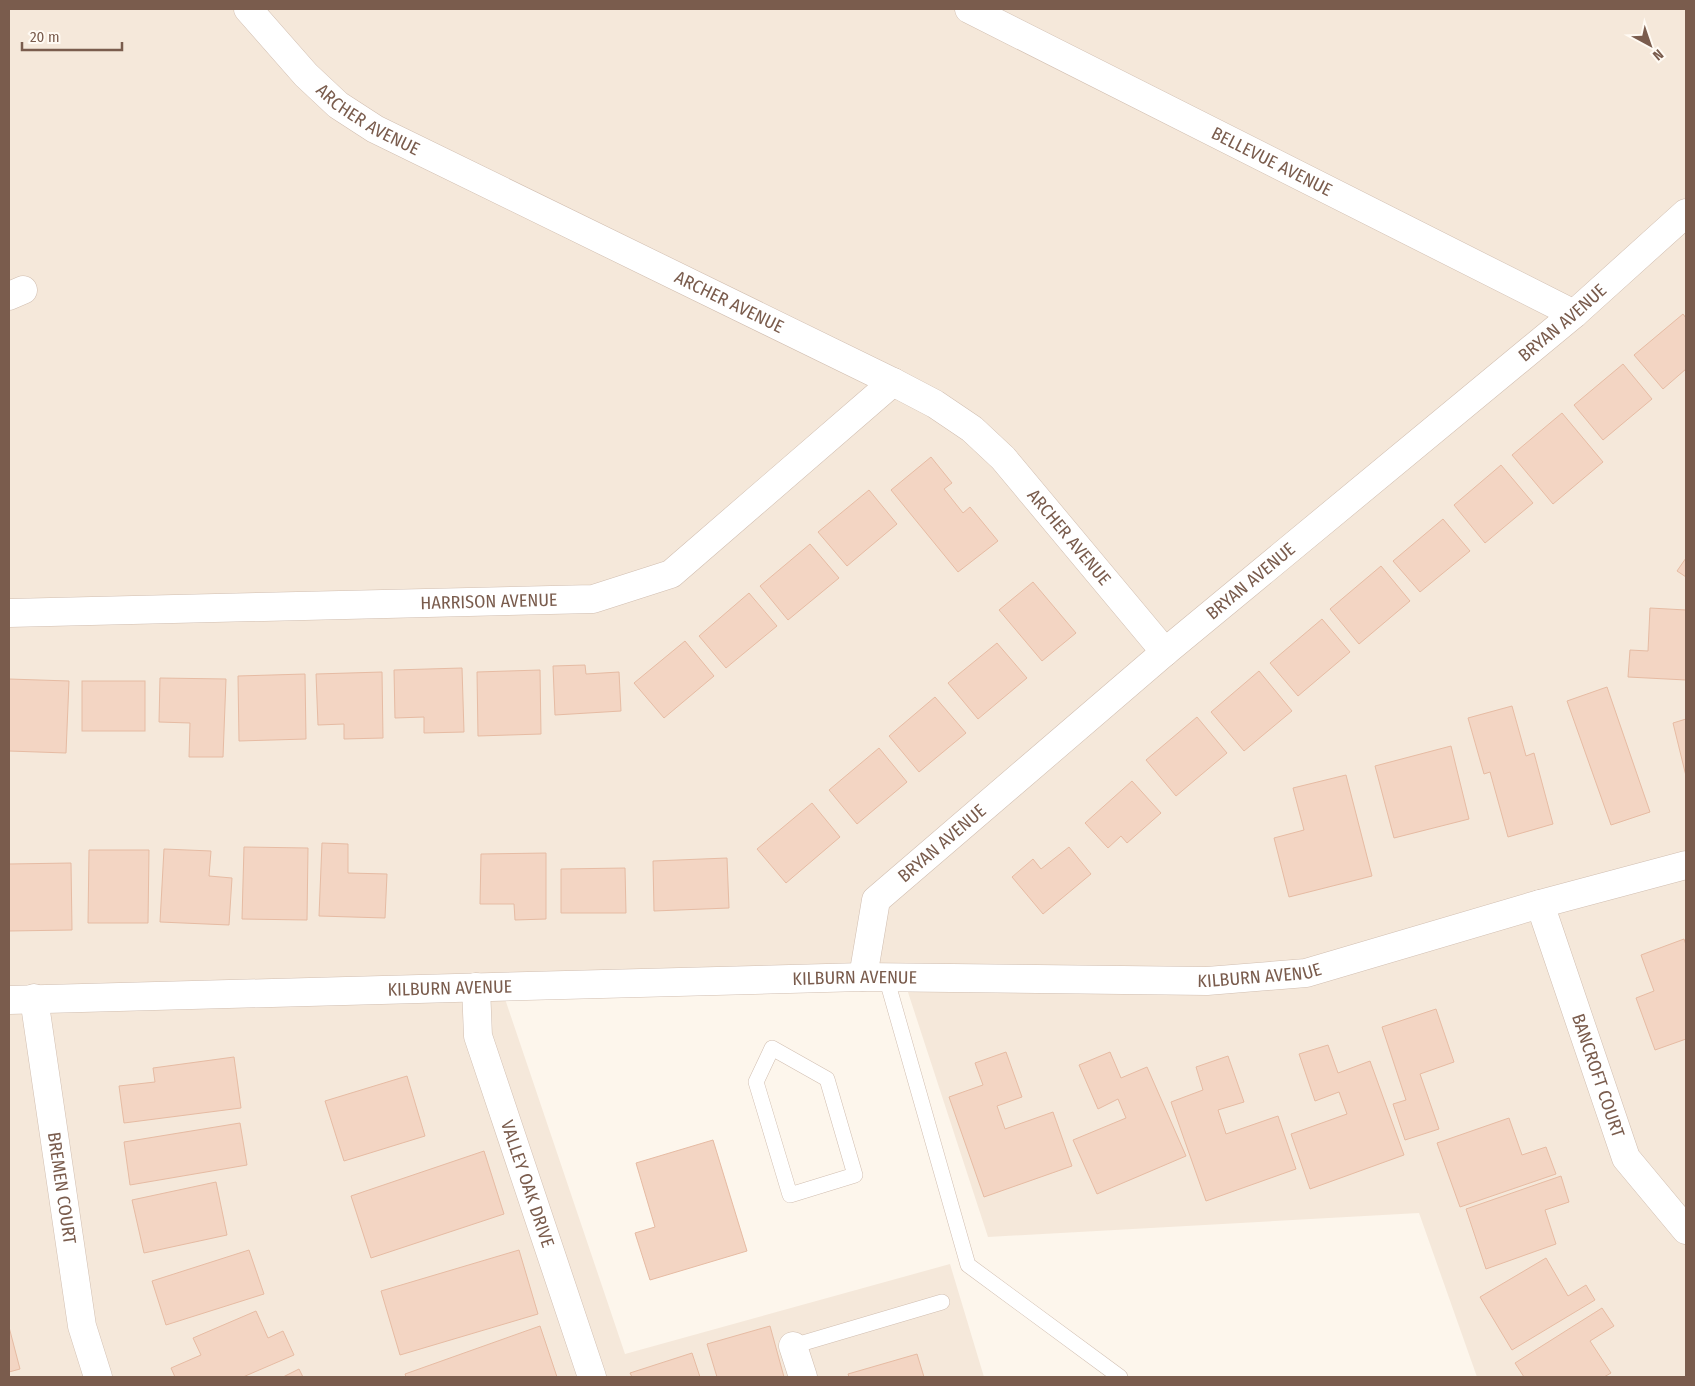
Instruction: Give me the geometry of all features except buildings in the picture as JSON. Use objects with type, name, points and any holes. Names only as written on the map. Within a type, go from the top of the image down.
[{"type":"street","name":"ARCHER AVENUE","points":[[248,9],[306,75],[338,105],[374,129],[894,382],[935,404],[972,429],[1003,458],[1165,652]]},
{"type":"street","name":"BELLEVUE AVENUE","points":[[968,9],[1574,314]]},
{"type":"street","name":"BRYAN AVENUE","points":[[874,977],[876,900],[1165,652],[1574,314],[1686,213]]},
{"type":"street","name":"HARRISON AVENUE","points":[[9,613],[593,599],[671,574],[894,382]]},
{"type":"street","name":"KILBURN AVENUE","points":[[22,999],[874,977],[1207,981],[1306,974],[1540,904],[1686,865]]},
{"type":"street","name":"BANCROFT COURT","points":[[1540,904],[1626,1158],[1686,1230]]},
{"type":"street","name":"VALLEY OAK DRIVE","points":[[476,987],[478,1036],[592,1377]]},
{"type":"street","name":"BREMEN COURT","points":[[22,999],[82,1326],[98,1377]]},
{"type":"street","points":[[793,1346],[803,1377]]},
{"type":"lane","points":[[874,977],[968,1265],[1120,1377]]},
{"type":"lane","points":[[772,1048],[827,1079],[855,1175],[790,1195],[756,1082],[772,1048]]},
{"type":"lane","points":[[793,1346],[942,1302]]},
{"type":"shaded area","points":[[9,9],[1686,9],[1686,1377],[1477,1377],[1419,1213],[988,1237],[903,977],[501,987],[625,1354],[950,1264],[984,1377],[9,1377]]}]
